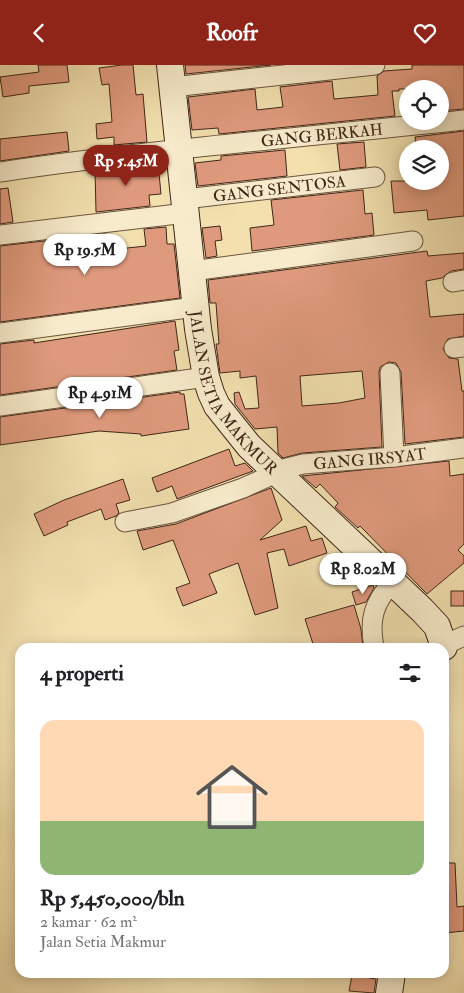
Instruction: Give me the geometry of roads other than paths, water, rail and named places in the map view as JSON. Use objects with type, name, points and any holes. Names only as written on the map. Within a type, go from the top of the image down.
[{"type":"main road","name":"JALAN SETIA MAKMUR","points":[[171,76],[180,148],[195,307],[206,377],[218,406],[249,446],[437,626],[450,643]]},
{"type":"main road","points":[[389,993],[391,978]]},
{"type":"street","points":[[171,76],[375,65]]},
{"type":"street","name":"GANG BERKAH","points":[[0,172],[180,148],[266,142],[464,120]]},
{"type":"street","name":"GANG SENTOSA","points":[[0,235],[375,177]]},
{"type":"street","points":[[192,271],[413,241]]},
{"type":"street","points":[[0,333],[195,307]]},
{"type":"street","points":[[390,373],[394,457]]},
{"type":"street","points":[[0,406],[206,377]]},
{"type":"street","name":"GANG IRSYAT","points":[[125,522],[172,513],[303,464],[394,457],[464,448]]},
{"type":"street","points":[[373,643],[370,623],[377,605],[392,583]]}]
